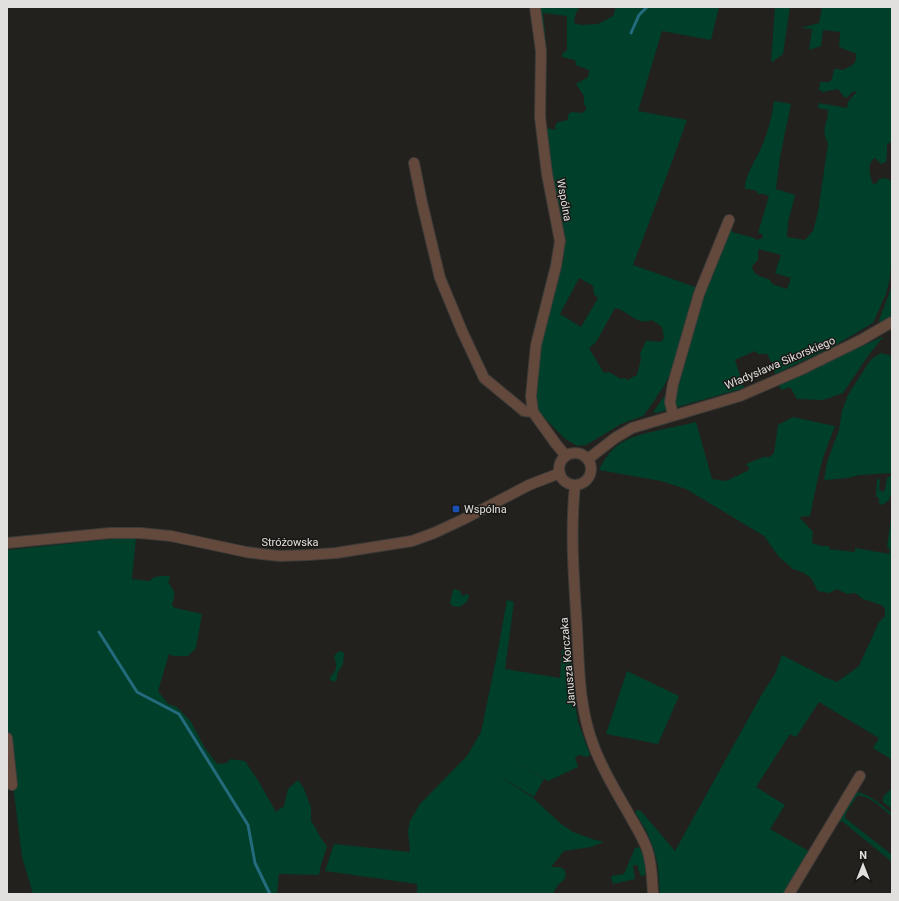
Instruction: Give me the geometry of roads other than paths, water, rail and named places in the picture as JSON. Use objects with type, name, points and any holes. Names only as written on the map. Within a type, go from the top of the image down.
[{"type":"street","name":"Wspólna","points":[[533,412],[531,396],[536,345],[556,266],[560,242],[540,117],[541,51],[535,7]]},
{"type":"street","points":[[414,163],[440,278],[462,331],[484,378],[524,411],[533,412],[566,456]]},
{"type":"street","points":[[673,415],[670,402],[673,384],[699,294],[729,220]]},
{"type":"street","name":"Władysława Sikorskiego","points":[[588,459],[615,438],[632,428],[740,396],[861,340],[892,322]]},
{"type":"street","points":[[574,453],[581,454],[588,459],[591,465],[591,473],[588,479],[582,484],[575,485],[565,482],[560,473],[560,464],[566,456],[574,453]]},
{"type":"street","name":"Stróżowska","points":[[7,543],[110,533],[140,533],[171,536],[246,552],[280,556],[336,553],[412,541],[434,533],[464,519],[529,485],[560,473]]},
{"type":"street","name":"Janusza Korczaka","points":[[575,485],[572,513],[574,572],[578,657],[584,712],[591,739],[603,767],[647,849],[653,894]]},
{"type":"street","points":[[7,738],[12,786]]},
{"type":"street","points":[[789,894],[860,776]]},
{"type":"waterway","points":[[631,33],[639,15],[647,7]]},
{"type":"waterway","points":[[99,632],[137,692],[179,714],[248,825],[255,863],[270,894]]},
{"type":"place","name":"Wspólna","points":[[456,509]]}]
